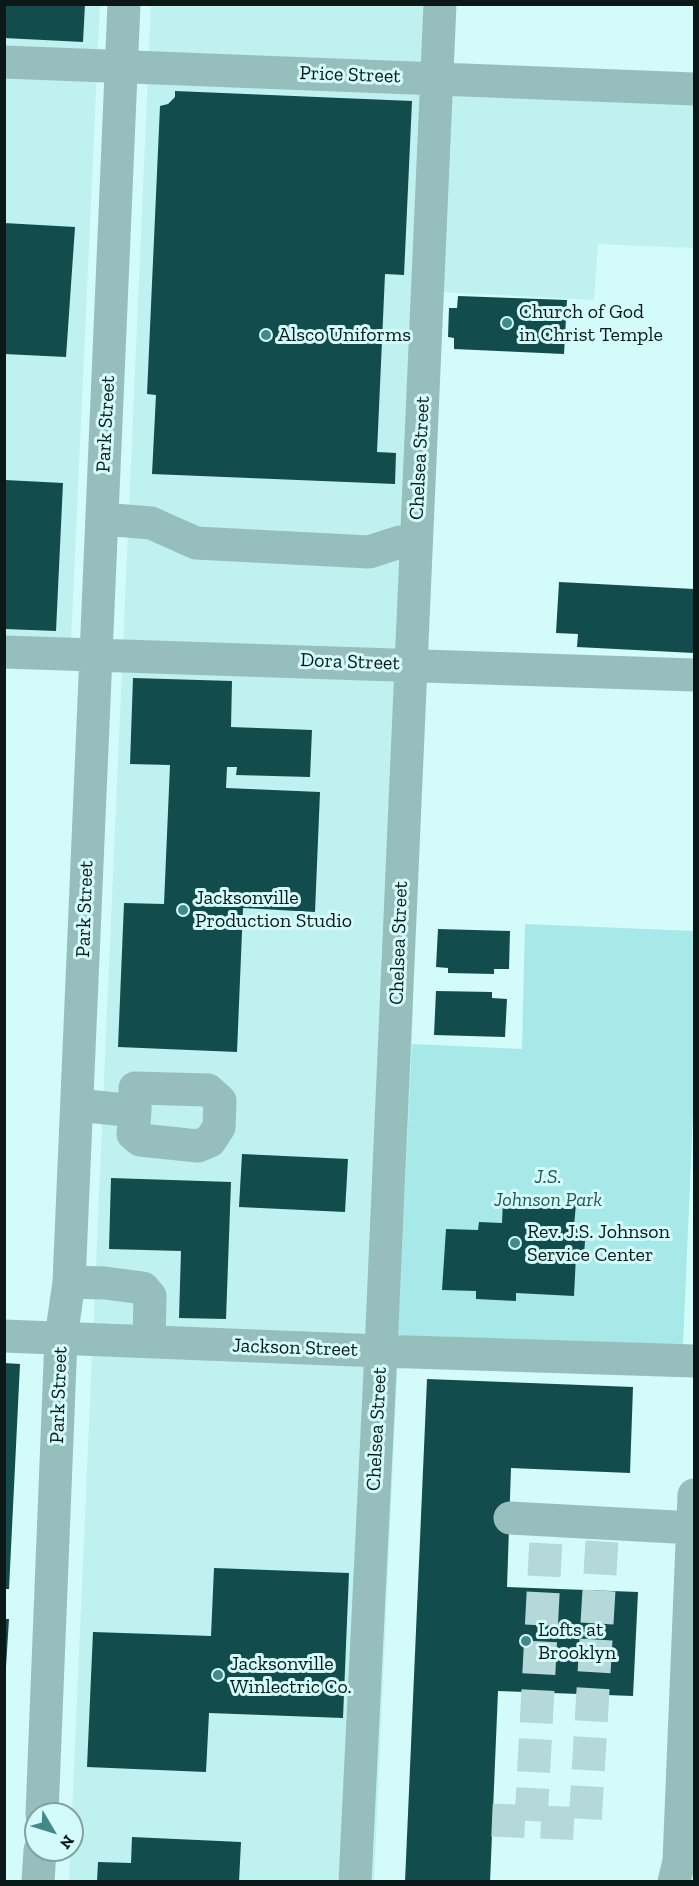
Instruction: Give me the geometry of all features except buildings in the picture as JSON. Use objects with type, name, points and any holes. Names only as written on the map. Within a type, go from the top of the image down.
[{"type":"street","name":"Park Street","points":[[42,1802],[61,1338],[69,1282],[124,4]]},
{"type":"street","name":"Chelsea Street","points":[[355,1881],[381,1351],[440,4]]},
{"type":"street","name":"Price Street","points":[[4,62],[694,89]]},
{"type":"street","points":[[102,519],[151,523],[196,543],[369,552],[400,542],[416,543]]},
{"type":"street","name":"Dora Street","points":[[4,652],[694,675]]},
{"type":"street","points":[[77,1105],[135,1111]]},
{"type":"street","points":[[69,1282],[105,1283],[143,1288],[150,1296],[149,1341]]},
{"type":"street","name":"Jackson Street","points":[[4,1336],[381,1351],[694,1360]]},
{"type":"street","points":[[674,1881],[679,1861],[694,1496]]},
{"type":"street","points":[[510,1518],[693,1528]]},
{"type":"street","points":[[38,1881],[39,1862]]},
{"type":"shaded area","points":[[5,5],[100,5],[71,640],[5,637]]},
{"type":"shaded area","points":[[151,5],[454,5],[450,94],[694,105],[694,248],[598,244],[594,300],[441,292],[419,790],[412,1044],[374,1881],[69,1882],[70,1862],[84,1862],[84,1802],[72,1802]]},
{"type":"green space","name":"J.S. Johnson Park","points":[[525,924],[694,931],[694,1090],[683,1345],[398,1335],[412,1044],[522,1049]]},
{"type":"tunnel","points":[[531,1821],[547,1520]]},
{"type":"tunnel","points":[[492,1820],[585,1824],[603,1523]]},
{"type":"place","name":"Church of God in Christ Temple","points":[[507,323]]},
{"type":"place","name":"Alsco Uniforms","points":[[266,335]]},
{"type":"place","name":"Jacksonville Production Studio","points":[[183,910]]},
{"type":"place","name":"Rev. J.S. Johnson Service Center","points":[[515,1243]]},
{"type":"place","name":"Lofts at Brooklyn","points":[[526,1641]]},
{"type":"place","name":"Jacksonville Winlectric Co.","points":[[218,1675]]}]
